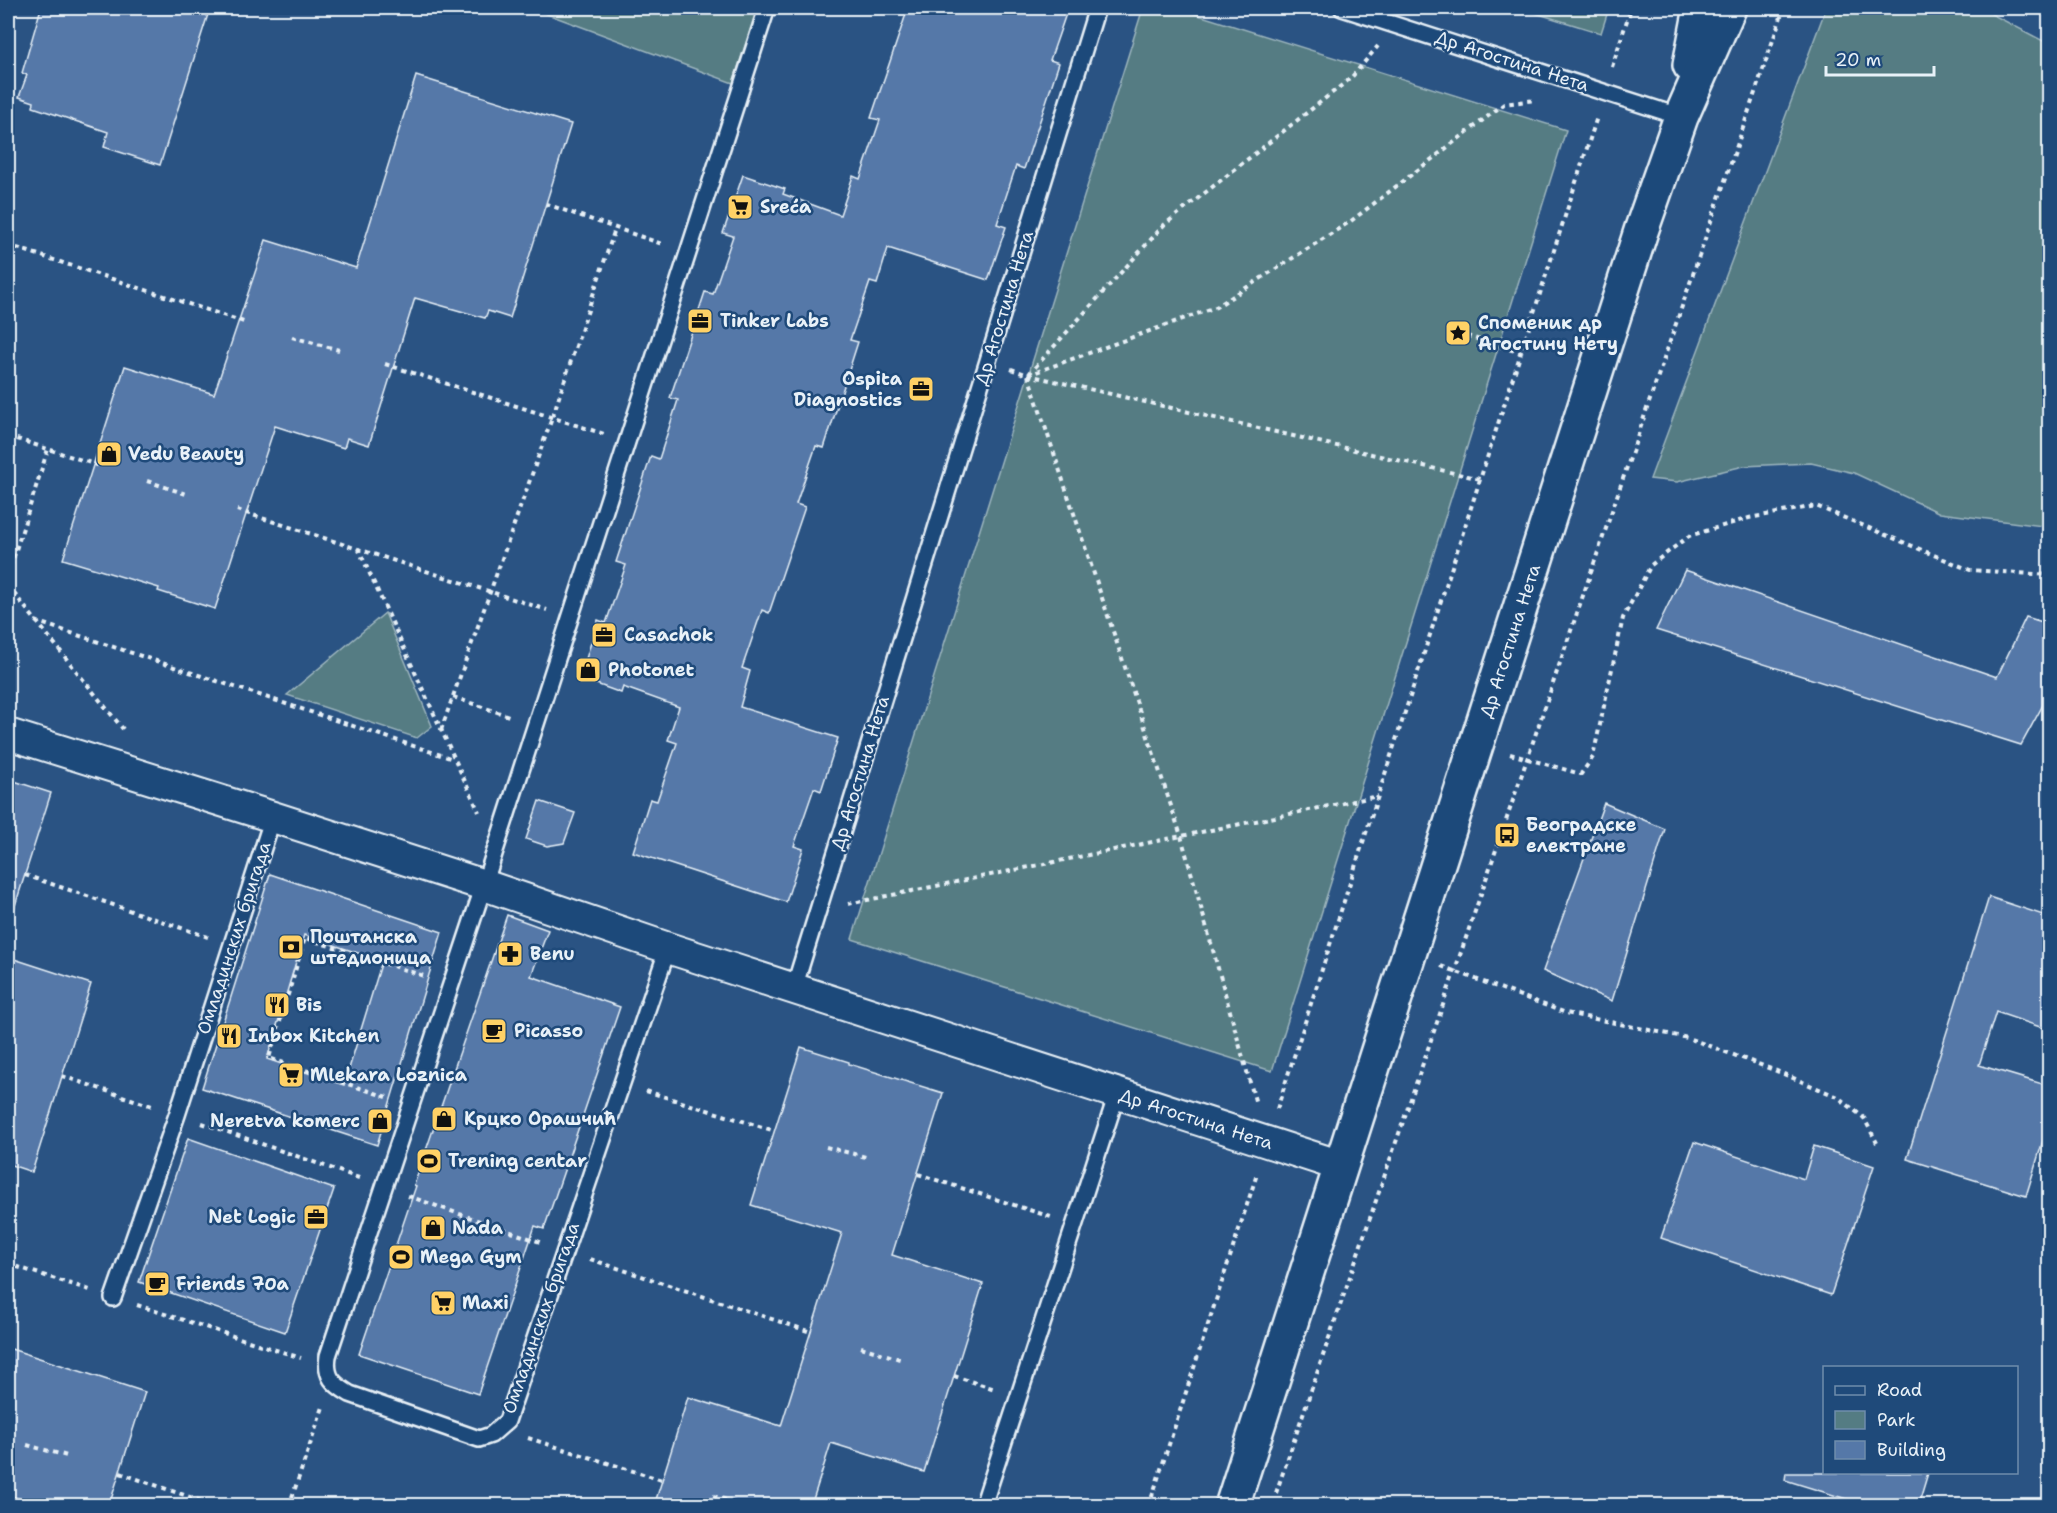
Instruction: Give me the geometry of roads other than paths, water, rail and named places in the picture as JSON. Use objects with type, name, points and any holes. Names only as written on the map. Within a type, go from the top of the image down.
[{"type":"street","name":"Др Агостина Нета","points":[[1681,117],[1701,8]]},
{"type":"street","name":"Др Агостина Нета","points":[[1232,1506],[1641,231],[1681,117],[1729,8]]},
{"type":"street","name":"Омладинских бригада","points":[[8,734],[484,885],[794,988]]},
{"type":"street","name":"Др Агостина Нета","points":[[794,988],[1341,1167]]},
{"type":"lane","points":[[484,885],[767,8]]},
{"type":"lane","name":"Др Агостина Нета","points":[[794,988],[1096,8]]},
{"type":"lane","name":"Др Агостина Нета","points":[[1342,8],[1681,117]]},
{"type":"lane","name":"Омладинских бригада","points":[[113,1298],[177,1115],[273,817]]},
{"type":"lane","name":"Омладинских бригада","points":[[484,885],[379,1198],[329,1374],[350,1394],[479,1439],[491,1435],[500,1428],[507,1421],[511,1412],[668,948]]},
{"type":"lane","points":[[983,1506],[1117,1094]]},
{"type":"place","name":"Sreća","points":[[740,207]]},
{"type":"place","name":"Tinker Labs","points":[[700,321]]},
{"type":"place","name":"Споменик др Агостину Нету","points":[[1458,333]]},
{"type":"place","name":"Ospita Diagnostics","points":[[921,389]]},
{"type":"place","name":"Vedu Beauty","points":[[109,454]]},
{"type":"place","name":"Casachok","points":[[604,635]]},
{"type":"place","name":"Photonet","points":[[588,670]]},
{"type":"place","name":"Београдске електране","points":[[1507,835]]},
{"type":"place","name":"Поштанска штедионица","points":[[291,947]]},
{"type":"place","name":"Benu","points":[[510,954]]},
{"type":"place","name":"Bis","points":[[277,1005]]},
{"type":"place","name":"Picasso","points":[[494,1031]]},
{"type":"place","name":"Inbox Kitchen","points":[[229,1036]]},
{"type":"place","name":"Mlekara Loznica","points":[[291,1075]]},
{"type":"place","name":"Крцко Орашчић","points":[[444,1119]]},
{"type":"place","name":"Neretva komerc","points":[[380,1121]]},
{"type":"place","name":"Trening centar","points":[[429,1161]]},
{"type":"place","name":"Net Logic","points":[[316,1217]]},
{"type":"place","name":"Nada","points":[[433,1228]]},
{"type":"place","name":"Mega Gym","points":[[401,1257]]},
{"type":"place","name":"Friends 70a","points":[[157,1284]]},
{"type":"place","name":"Maxi","points":[[443,1303]]}]
